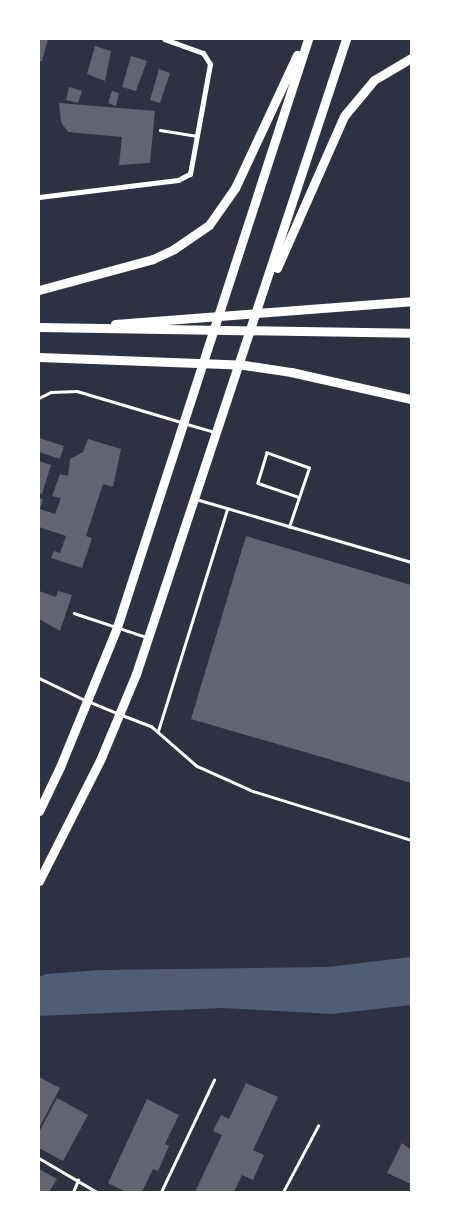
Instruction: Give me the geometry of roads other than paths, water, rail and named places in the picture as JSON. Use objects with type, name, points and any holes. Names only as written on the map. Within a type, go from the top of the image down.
[{"type":"main road","points":[[39,290],[153,259],[174,249],[209,225],[245,170],[306,39]]},
{"type":"main road","points":[[39,811],[88,701],[117,628],[185,423],[306,39]]},
{"type":"main road","points":[[39,881],[120,714],[255,322],[346,39]]},
{"type":"main road","points":[[255,322],[344,116],[374,80],[411,58]]},
{"type":"main road","points":[[76,328],[411,301]]},
{"type":"main road","points":[[39,327],[165,331],[411,333]]},
{"type":"main road","points":[[39,357],[156,360],[291,372],[411,398]]},
{"type":"street","points":[[39,197],[170,181],[190,174],[210,64],[206,54],[164,39]]},
{"type":"lane","points":[[160,130],[198,136]]},
{"type":"lane","points":[[39,398],[51,392],[77,391],[216,432]]},
{"type":"lane","points":[[289,527],[309,468],[267,453],[258,483],[299,497]]},
{"type":"lane","points":[[194,499],[411,562]]},
{"type":"lane","points":[[158,731],[227,509]]},
{"type":"lane","points":[[74,613],[148,637]]},
{"type":"lane","points":[[39,678],[158,731],[197,766],[253,790],[411,840]]},
{"type":"lane","points":[[161,1192],[214,1080]]},
{"type":"lane","points":[[283,1192],[318,1126]]},
{"type":"lane","points":[[39,1158],[97,1192]]},
{"type":"lane","points":[[72,1192],[78,1180]]},
{"type":"water","points":[[411,957],[411,1005],[332,1014],[222,1008],[39,1016],[39,977],[46,974],[101,970],[328,967]]}]
